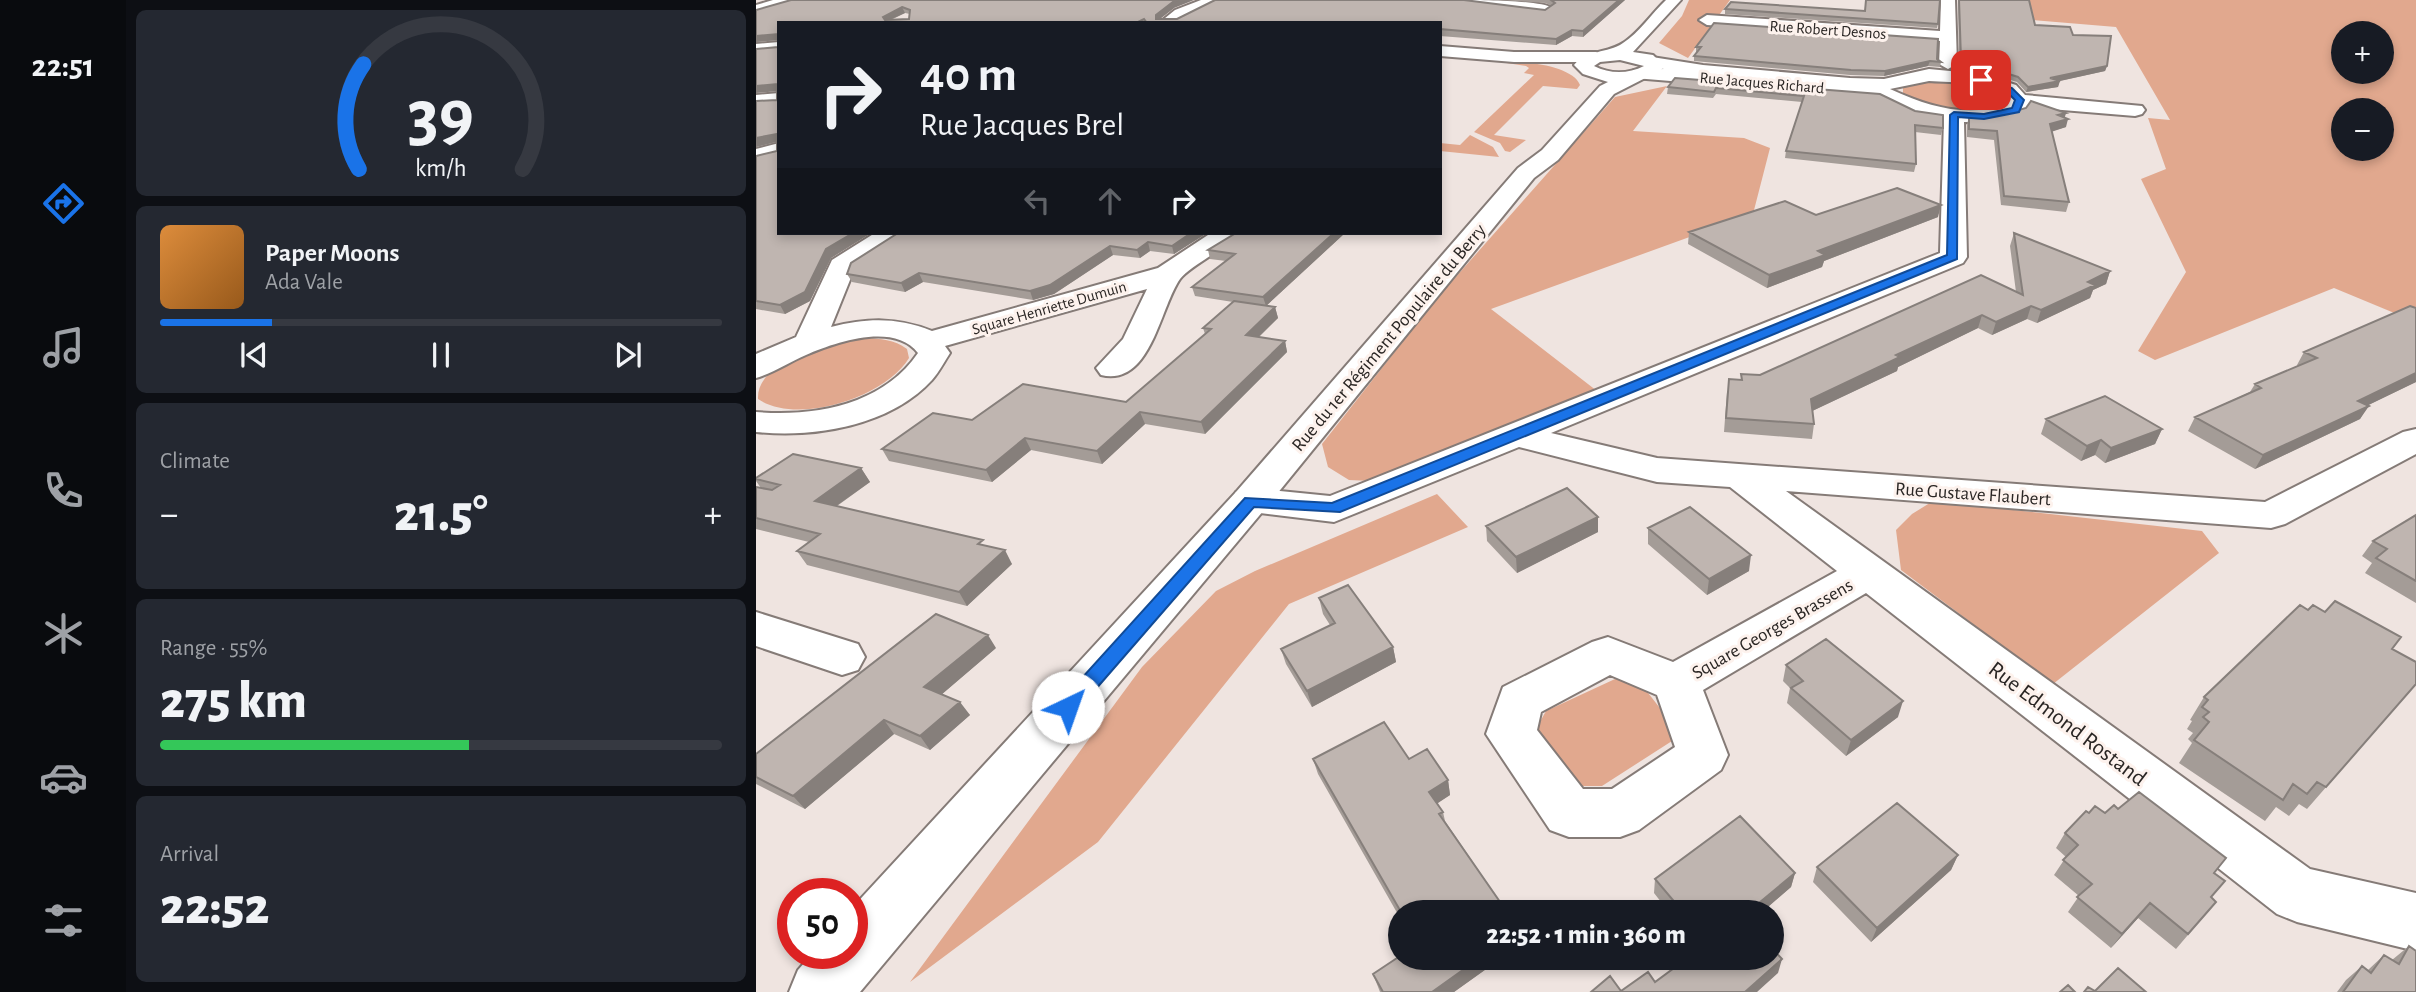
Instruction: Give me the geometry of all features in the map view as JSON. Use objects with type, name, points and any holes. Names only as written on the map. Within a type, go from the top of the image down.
[{"type":"street","points":[[756,10],[788,0]]},
{"type":"street","points":[[1170,21],[1180,13],[1215,0]]},
{"type":"street","points":[[1466,0],[1550,4]]},
{"type":"street","points":[[1597,61],[1629,47],[1674,0]]},
{"type":"street","points":[[1646,65],[1646,49],[1684,0]]},
{"type":"street","points":[[1948,0],[1948,76]]},
{"type":"street","points":[[1530,24],[1550,4]]},
{"type":"street","name":"Rue Robert Desnos","points":[[1707,20],[1949,37]]},
{"type":"street","points":[[756,49],[777,47]]},
{"type":"street","name":"Rue Jacques Richard","points":[[1442,51],[1509,52],[1597,61],[1606,76],[1646,65],[1700,76],[1883,89]]},
{"type":"street","name":"Rue du 1er Régiment Populaire du Berry","points":[[1526,173],[1535,154],[1589,88],[1597,61]]},
{"type":"street","name":"Rue du 1er Régiment Populaire du Berry","points":[[868,935],[1250,501],[1526,173],[1549,155],[1607,90],[1646,65]]},
{"type":"street","points":[[1883,89],[1919,75],[1948,76],[1981,80],[2009,89],[2020,100],[2135,110]]},
{"type":"street","points":[[1883,89],[1922,111],[1954,115],[1984,117],[2016,110],[2020,100]]},
{"type":"street","points":[[756,102],[777,99]]},
{"type":"street","points":[[1250,501],[1334,509],[1953,257],[1954,115]]},
{"type":"street","points":[[756,156],[777,151]]},
{"type":"street","points":[[809,342],[842,266],[889,235]]},
{"type":"street","name":"Square Henriette Dumuin","points":[[930,341],[1168,274],[1225,235]]},
{"type":"street","name":"Square Henriette Dumuin","points":[[1112,368],[1137,343],[1168,274]]},
{"type":"street","points":[[756,368],[809,342],[859,331],[896,329],[916,333],[930,341],[934,353],[927,369],[909,385],[880,402],[845,415],[807,423],[773,425],[756,422]]},
{"type":"street","name":"Rue Gustave Flaubert","points":[[1517,436],[1657,470],[2271,515],[2416,440]]},
{"type":"street","name":"Rue Edmond Rostand","points":[[1741,477],[2297,894],[2416,922]]},
{"type":"street","name":"Square Georges Brassens","points":[[1676,683],[1867,573]]},
{"type":"street","points":[[756,629],[842,657]]},
{"type":"street","name":"Rue du 1er Régiment Populaire du Berry","points":[[820,992],[839,969]]},
{"type":"shaded area","points":[[1689,0],[1730,0],[1688,58],[1659,43],[1682,16]]},
{"type":"shaded area","points":[[2023,0],[2416,0],[2416,322],[2334,288],[2155,360],[2138,351],[2186,272],[2141,179],[2166,169],[2148,118],[2170,120],[2116,27],[2031,20]]},
{"type":"shaded area","points":[[1500,62],[1532,63],[1557,68],[1575,78],[1580,85],[1577,89],[1543,86],[1494,135],[1526,140],[1510,152],[1505,151],[1500,143],[1474,132],[1534,75],[1524,73],[1529,68],[1526,66]]},
{"type":"shaded area","points":[[1927,79],[1963,81],[1983,92],[1984,103],[1952,109],[1903,96],[1903,84]]},
{"type":"shaded area","points":[[1667,86],[1633,131],[1744,138],[1770,148],[1753,214],[1491,309],[1597,391],[1371,481],[1349,480],[1328,467],[1322,444],[1438,297],[1615,97]]},
{"type":"shaded area","points":[[1470,135],[1493,147],[1499,157],[1442,151],[1442,143],[1460,145]]},
{"type":"shaded area","points":[[864,338],[897,343],[907,349],[909,358],[898,372],[881,385],[840,403],[795,409],[775,407],[758,399],[761,385],[770,373],[783,363],[817,349]]},
{"type":"shaded area","points":[[1437,494],[1468,527],[1289,604],[1098,842],[910,982],[1142,667],[1216,591],[1255,571]]},
{"type":"shaded area","points":[[1933,501],[2202,531],[2219,553],[2053,684],[1901,570],[1896,530],[1912,514]]},
{"type":"shaded area","points":[[1615,679],[1638,680],[1670,721],[1672,741],[1602,786],[1579,786],[1536,729],[1546,711]]},
{"type":"building","points":[[791,0],[1178,0],[1156,15],[1156,19],[1177,19],[1215,0],[1464,0],[1545,10],[1555,3],[1551,0],[1619,0],[1583,31],[1572,30],[1556,39],[1442,29],[1442,21],[1144,19],[777,21],[777,34],[756,36],[756,10]],"holes":[[[902,7],[910,10],[909,19],[885,20],[883,17]]]},
{"type":"building","points":[[1866,0],[1940,0],[1938,24],[1725,9],[1731,2],[1865,11]]},
{"type":"building","points":[[1959,0],[2029,0],[2035,25],[2070,27],[2073,35],[2111,36],[2107,66],[2050,78],[2060,81],[2028,87],[2018,77],[1983,66],[1955,64],[1961,59]]},
{"type":"building","points":[[1714,23],[1938,39],[1937,59],[1941,62],[1930,61],[1885,71],[1694,56],[1701,47],[1696,47]]},
{"type":"building","points":[[777,47],[777,84],[756,86],[756,49]]},
{"type":"building","points":[[1675,78],[1880,94],[1915,111],[1943,115],[1943,128],[1915,125],[1916,164],[1786,151],[1804,96],[1716,88],[1714,92],[1668,87]]},
{"type":"building","points":[[777,100],[777,134],[756,138],[756,101]]},
{"type":"building","points":[[2031,101],[2066,113],[2058,115],[2068,119],[2050,124],[2069,202],[2004,196],[1997,131],[1969,129],[1969,116],[2019,110],[2026,108]]},
{"type":"building","points":[[777,151],[777,235],[850,235],[826,249],[805,292],[780,305],[756,301],[756,156]]},
{"type":"building","points":[[1897,188],[1941,205],[1818,251],[1825,255],[1769,275],[1689,232],[1785,201],[1816,215]]},
{"type":"building","points":[[2014,233],[2110,271],[2088,282],[2095,285],[2041,310],[2031,306],[1996,322],[1982,315],[1896,355],[1900,357],[1811,399],[1814,424],[1726,418],[1729,379],[1742,380],[1741,374],[1760,375],[1981,275],[2023,295]]},
{"type":"building","points":[[895,235],[1188,235],[1172,246],[1148,242],[1137,250],[1110,246],[1050,285],[1030,291],[919,273],[901,283],[847,274],[851,263]]},
{"type":"building","points":[[1233,235],[1332,235],[1263,297],[1192,287],[1235,254],[1208,250]]},
{"type":"building","points":[[1234,301],[1275,307],[1246,335],[1285,341],[1201,422],[1140,412],[1097,451],[1025,438],[986,470],[882,449],[933,413],[972,420],[1023,384],[1126,402],[1211,329],[1203,328]]},
{"type":"building","points":[[2410,306],[2416,308],[2416,373],[2358,401],[2369,406],[2263,455],[2195,417],[2261,388],[2255,384],[2317,358],[2304,352]]},
{"type":"building","points":[[2105,396],[2162,429],[2111,448],[2101,440],[2087,446],[2046,419]]},
{"type":"building","points":[[793,454],[861,468],[815,501],[983,540],[978,544],[1005,550],[959,592],[797,551],[820,534],[756,518],[756,487],[772,490],[780,485],[756,478]]},
{"type":"building","points":[[1567,488],[1598,517],[1516,557],[1486,526]]},
{"type":"building","points":[[1690,507],[1751,555],[1709,579],[1648,528]]},
{"type":"building","points":[[2416,515],[2416,581],[2376,558],[2387,549],[2373,541]]},
{"type":"building","points":[[1348,585],[1393,647],[1307,691],[1281,649],[1335,623],[1319,598]]},
{"type":"building","points":[[2335,601],[2401,637],[2392,649],[2416,662],[2416,684],[2326,787],[2317,782],[2307,794],[2293,784],[2283,800],[2194,740],[2209,722],[2203,717],[2209,712],[2202,707],[2208,700],[2204,697],[2300,605],[2308,610],[2313,605],[2325,612]]},
{"type":"building","points":[[936,614],[988,635],[924,687],[960,702],[920,736],[884,720],[793,796],[756,777],[756,754]]},
{"type":"building","points":[[1826,639],[1903,701],[1851,740],[1791,688],[1803,681],[1786,665]]},
{"type":"building","points":[[1384,722],[1409,759],[1427,749],[1448,780],[1429,792],[1443,812],[1439,814],[1499,900],[1394,900],[1313,759]]},
{"type":"building","points":[[2139,792],[2226,858],[2214,873],[2225,881],[2211,897],[2216,902],[2188,934],[2150,903],[2122,934],[2077,897],[2092,884],[2063,860],[2078,845],[2065,833],[2086,811],[2089,813],[2095,806],[2105,813],[2114,805],[2118,809]]},
{"type":"building","points":[[1897,803],[1958,855],[1877,928],[1817,867]]},
{"type":"building","points":[[1740,816],[1795,873],[1762,900],[1673,900],[1655,879]]},
{"type":"building","points":[[2409,946],[2416,951],[2416,992],[2343,992],[2362,966],[2371,973],[2384,955],[2399,964]]},
{"type":"building","points":[[1388,964],[1388,970],[1463,970],[1432,992],[1383,992],[1373,974]]},
{"type":"building","points":[[2118,968],[2146,992],[2084,992],[2088,987],[2095,991]]},
{"type":"building","points":[[1671,970],[1770,970],[1745,992],[1591,992],[1610,976],[1621,991],[1648,972],[1655,982]]},
{"type":"building","points":[[2068,985],[2075,992],[2060,992]]},
{"type":"route","points":[[1068,707],[1250,501],[1334,509],[1953,257],[1954,115],[1984,117],[2016,110],[2020,100],[2009,89],[1981,80]]}]
